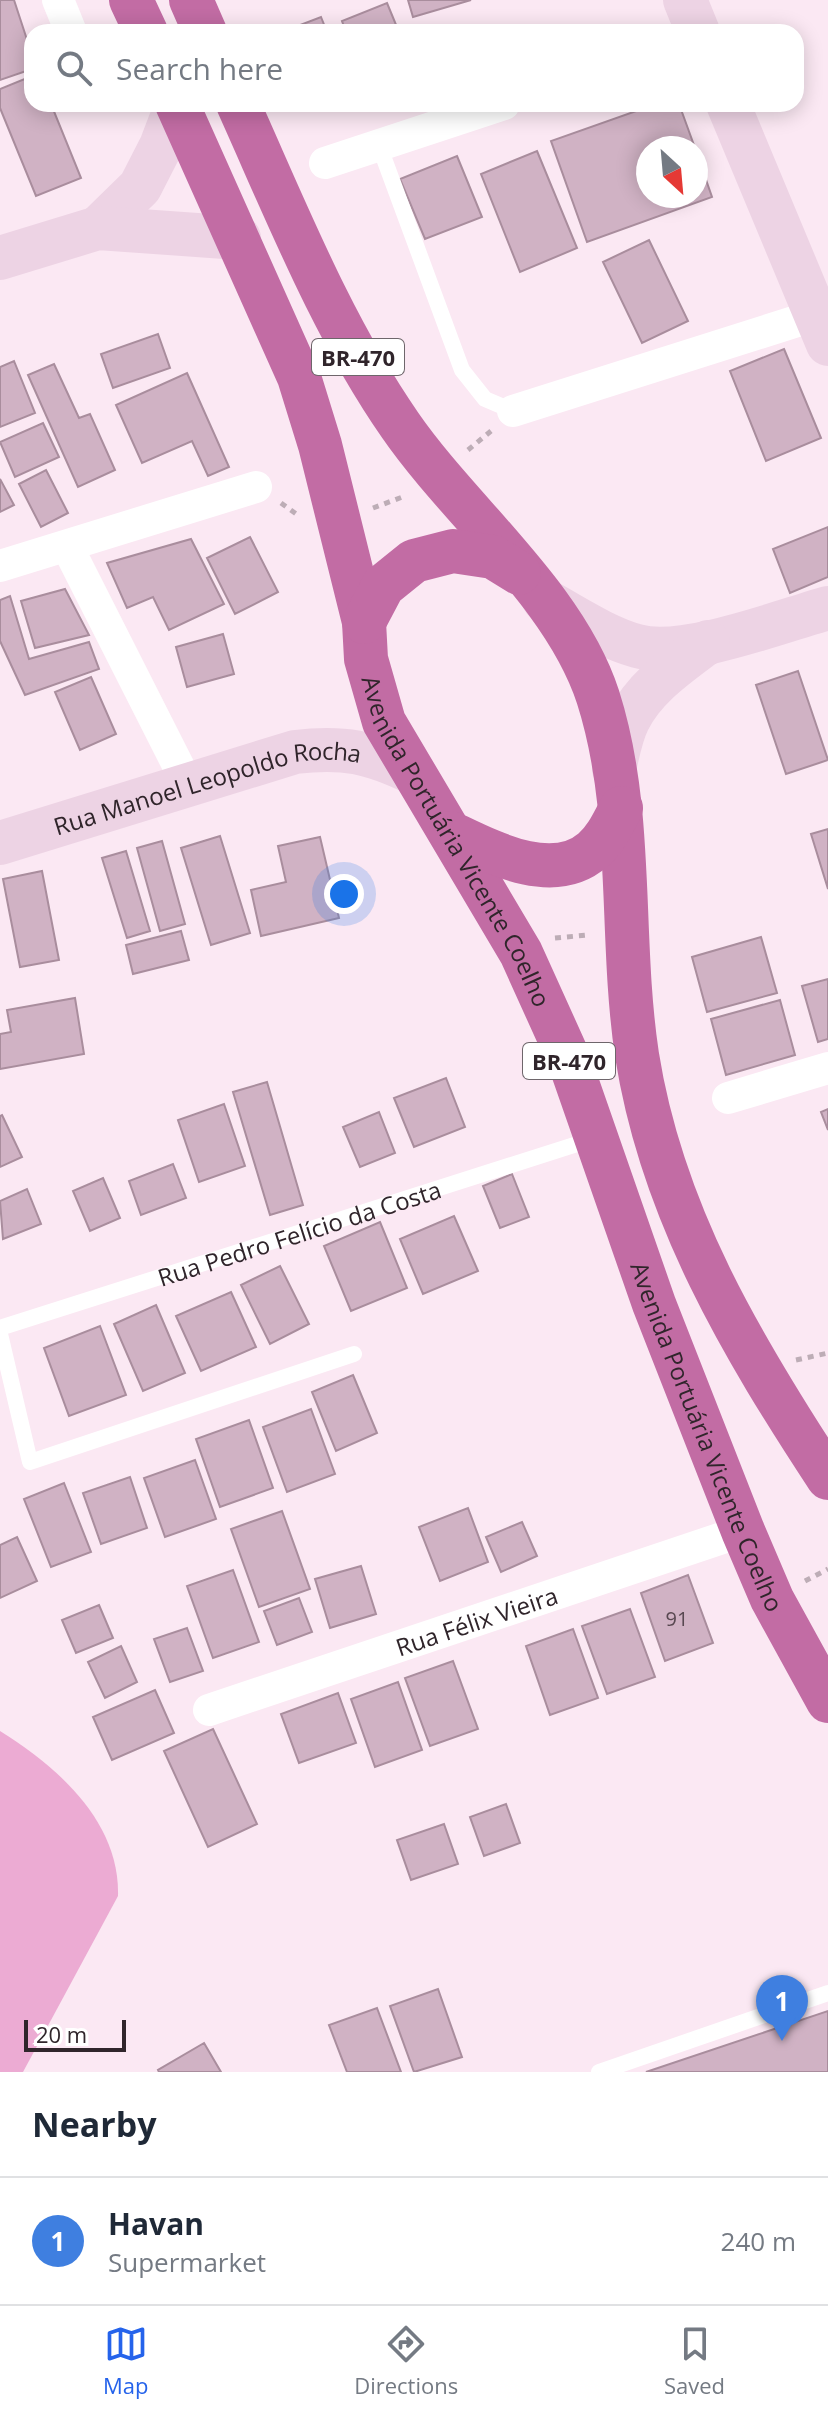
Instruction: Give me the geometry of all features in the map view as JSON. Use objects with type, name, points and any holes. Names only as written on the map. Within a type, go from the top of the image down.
[{"type":"highway","points":[[131,0],[142,24]]},
{"type":"highway","points":[[191,0],[202,24]]},
{"type":"highway","name":"Avenida Portuária Vicente Coelho","points":[[181,112],[299,377],[364,622],[366,659],[384,722],[514,941],[568,1057],[654,1304],[743,1531],[772,1599],[825,1697]]},
{"type":"highway","name":"BR-470","points":[[242,112],[306,256],[355,351],[402,427],[536,590],[578,654],[598,696],[617,789],[629,932],[630,987],[638,1057],[663,1160],[686,1230],[755,1367],[828,1478]]},
{"type":"highway","points":[[239,238],[306,256]]},
{"type":"highway","points":[[364,622],[383,586],[414,561],[453,551],[493,557],[536,590]]},
{"type":"highway","points":[[451,833],[498,855],[537,864],[571,864],[599,843],[617,789]]},
{"type":"highway","points":[[825,1697],[821,1666],[828,1649]]},
{"type":"main road","points":[[685,0],[695,24]]},
{"type":"main road","points":[[98,228],[140,187],[174,112]]},
{"type":"main road","points":[[731,112],[822,329]]},
{"type":"main road","points":[[0,258],[98,228],[239,238]]},
{"type":"main road","points":[[536,590],[604,633],[640,647],[708,642],[828,608]]},
{"type":"main road","points":[[617,789],[627,722],[641,700],[668,673],[708,642]]},
{"type":"main road","name":"Rua Manoel Leopoldo Rocha","points":[[0,843],[295,752],[334,747],[376,755],[414,773]]},
{"type":"street","points":[[58,0],[68,24]]},
{"type":"street","points":[[325,163],[480,112]]},
{"type":"street","points":[[513,411],[822,329]]},
{"type":"street","points":[[0,566],[256,487]]},
{"type":"street","points":[[67,546],[188,785]]},
{"type":"street","points":[[728,1098],[828,1068]]},
{"type":"street","name":"Rua Félix Vieira","points":[[209,1710],[743,1531]]},
{"type":"lane","points":[[379,145],[462,370],[485,399],[513,411]]},
{"type":"lane","name":"Rua Pedro Felício da Costa","points":[[0,1331],[598,1137]]},
{"type":"lane","points":[[0,1331],[30,1462],[354,1354]]},
{"type":"lane","points":[[599,2072],[828,1993]]},
{"type":"path","points":[[337,517],[419,490],[513,411]]},
{"type":"path","points":[[514,941],[629,932]]},
{"type":"shaded area","points":[[0,1731],[43,1762],[82,1799],[109,1844],[116,1869],[118,1896],[23,2072],[0,2072]]},
{"type":"building","points":[[0,0],[14,0],[24,31],[24,72],[0,80]]},
{"type":"building","points":[[408,0],[471,0],[413,17]]},
{"type":"building","points":[[387,3],[396,24],[343,24],[342,21]]},
{"type":"building","points":[[321,17],[324,24],[303,24]]},
{"type":"building","points":[[24,79],[24,112],[54,112],[81,178],[36,196],[0,108],[0,89]]},
{"type":"building","points":[[633,112],[682,112],[691,136],[636,136],[636,208],[681,208],[587,242],[551,141]]},
{"type":"building","points":[[537,151],[577,248],[520,272],[481,174]]},
{"type":"building","points":[[457,156],[482,217],[425,239],[400,179]]},
{"type":"building","points":[[649,240],[688,321],[642,343],[603,262]]},
{"type":"building","points":[[158,334],[170,368],[113,388],[101,354]]},
{"type":"building","points":[[784,349],[821,438],[766,461],[730,371]]},
{"type":"building","points":[[14,361],[35,413],[0,427],[0,367]]},
{"type":"building","points":[[54,364],[79,418],[90,414],[115,470],[78,487],[28,375]]},
{"type":"building","points":[[187,373],[229,467],[208,476],[192,441],[142,463],[116,405]]},
{"type":"building","points":[[43,423],[59,457],[15,477],[0,442]]},
{"type":"building","points":[[46,470],[68,513],[41,527],[19,484]]},
{"type":"building","points":[[0,479],[14,505],[0,512]]},
{"type":"building","points":[[828,527],[828,577],[790,593],[773,549]]},
{"type":"building","points":[[250,537],[278,592],[235,614],[207,558]]},
{"type":"building","points":[[191,539],[224,604],[169,630],[153,597],[127,608],[107,563]]},
{"type":"building","points":[[65,589],[89,635],[35,648],[21,601]]},
{"type":"building","points":[[10,596],[29,659],[89,642],[99,669],[25,695],[0,641],[0,600]]},
{"type":"building","points":[[223,634],[234,674],[187,687],[176,647]]},
{"type":"building","points":[[798,671],[828,760],[786,774],[756,685]]},
{"type":"building","points":[[91,677],[116,734],[80,750],[55,692]]},
{"type":"building","points":[[828,829],[828,889],[811,834]]},
{"type":"building","points":[[220,836],[250,933],[211,945],[181,848]]},
{"type":"building","points":[[320,837],[339,918],[261,936],[251,890],[286,882],[278,846]]},
{"type":"building","points":[[162,841],[185,924],[160,931],[137,848]]},
{"type":"building","points":[[126,851],[150,931],[127,938],[102,858]]},
{"type":"building","points":[[42,871],[59,960],[20,967],[3,879]]},
{"type":"building","points":[[181,931],[189,960],[133,974],[126,945]]},
{"type":"building","points":[[761,937],[777,993],[707,1012],[692,957]]},
{"type":"building","points":[[828,979],[828,1039],[818,1042],[802,986]]},
{"type":"building","points":[[75,998],[84,1054],[0,1069],[0,1034],[11,1032],[7,1010]]},
{"type":"building","points":[[780,1000],[795,1055],[726,1075],[711,1019]]},
{"type":"building","points":[[446,1078],[465,1127],[414,1147],[394,1098]]},
{"type":"building","points":[[267,1082],[303,1205],[270,1215],[233,1092]]},
{"type":"building","points":[[224,1104],[245,1166],[199,1182],[178,1120]]},
{"type":"building","points":[[828,1109],[828,1130],[821,1112]]},
{"type":"building","points":[[379,1112],[395,1153],[360,1167],[343,1127]]},
{"type":"building","points":[[0,1116],[22,1157],[0,1167]]},
{"type":"building","points":[[173,1164],[186,1198],[141,1215],[129,1181]]},
{"type":"building","points":[[512,1174],[529,1217],[500,1228],[483,1186]]},
{"type":"building","points":[[103,1178],[120,1218],[90,1231],[73,1191]]},
{"type":"building","points":[[27,1189],[41,1224],[3,1239],[0,1201]]},
{"type":"building","points":[[454,1216],[478,1271],[423,1294],[400,1239]]},
{"type":"building","points":[[380,1222],[407,1288],[351,1311],[324,1246]]},
{"type":"building","points":[[280,1266],[309,1324],[270,1344],[241,1285]]},
{"type":"building","points":[[231,1292],[256,1347],[201,1371],[176,1316]]},
{"type":"building","points":[[156,1305],[185,1373],[143,1391],[114,1324]]},
{"type":"building","points":[[100,1326],[126,1395],[69,1416],[44,1348]]},
{"type":"building","points":[[353,1375],[377,1433],[336,1451],[312,1392]]},
{"type":"building","points":[[311,1409],[335,1474],[287,1492],[263,1427]]},
{"type":"building","points":[[249,1420],[273,1488],[220,1507],[196,1439]]},
{"type":"building","points":[[195,1460],[216,1519],[165,1537],[144,1478]]},
{"type":"building","points":[[130,1477],[147,1528],[101,1544],[83,1493]]},
{"type":"building","points":[[64,1483],[91,1552],[51,1567],[24,1499]]},
{"type":"building","points":[[468,1508],[488,1562],[440,1581],[419,1527]]},
{"type":"building","points":[[282,1511],[310,1589],[259,1607],[231,1529]]},
{"type":"building","points":[[522,1522],[537,1556],[501,1572],[486,1537]]},
{"type":"building","points":[[17,1537],[37,1581],[0,1598],[0,1545]]},
{"type":"building","points":[[361,1566],[376,1614],[330,1628],[315,1579]]},
{"type":"building","points":[[233,1570],[259,1642],[213,1658],[187,1586]]},
{"type":"building","points":[[688,1575],[713,1643],[665,1661],[641,1593]]},
{"type":"building","points":[[299,1598],[312,1632],[277,1645],[264,1611]]},
{"type":"building","points":[[99,1605],[113,1638],[76,1653],[62,1620]]},
{"type":"building","points":[[630,1609],[655,1677],[607,1694],[582,1626]]},
{"type":"building","points":[[187,1628],[203,1671],[170,1682],[154,1639]]},
{"type":"building","points":[[573,1629],[598,1698],[550,1715],[526,1646]]},
{"type":"building","points":[[121,1646],[137,1682],[105,1698],[88,1662]]},
{"type":"building","points":[[453,1661],[478,1729],[430,1746],[405,1678]]},
{"type":"building","points":[[398,1682],[422,1750],[375,1767],[351,1699]]},
{"type":"building","points":[[155,1690],[174,1733],[112,1760],[93,1717]]},
{"type":"building","points":[[338,1693],[356,1743],[299,1763],[281,1714]]},
{"type":"building","points":[[213,1729],[257,1824],[208,1847],[164,1751]]},
{"type":"building","points":[[506,1804],[520,1843],[484,1856],[470,1817]]},
{"type":"building","points":[[444,1824],[458,1864],[411,1880],[397,1840]]},
{"type":"building","points":[[438,1989],[462,2057],[414,2072],[390,2006]]},
{"type":"building","points":[[377,2008],[401,2072],[347,2072],[329,2025]]},
{"type":"building","points":[[828,2011],[828,2072],[646,2072]]},
{"type":"building","points":[[204,2043],[221,2072],[159,2072],[158,2070]]},
{"type":"place","name":"Havan","points":[[782,2041]]}]
